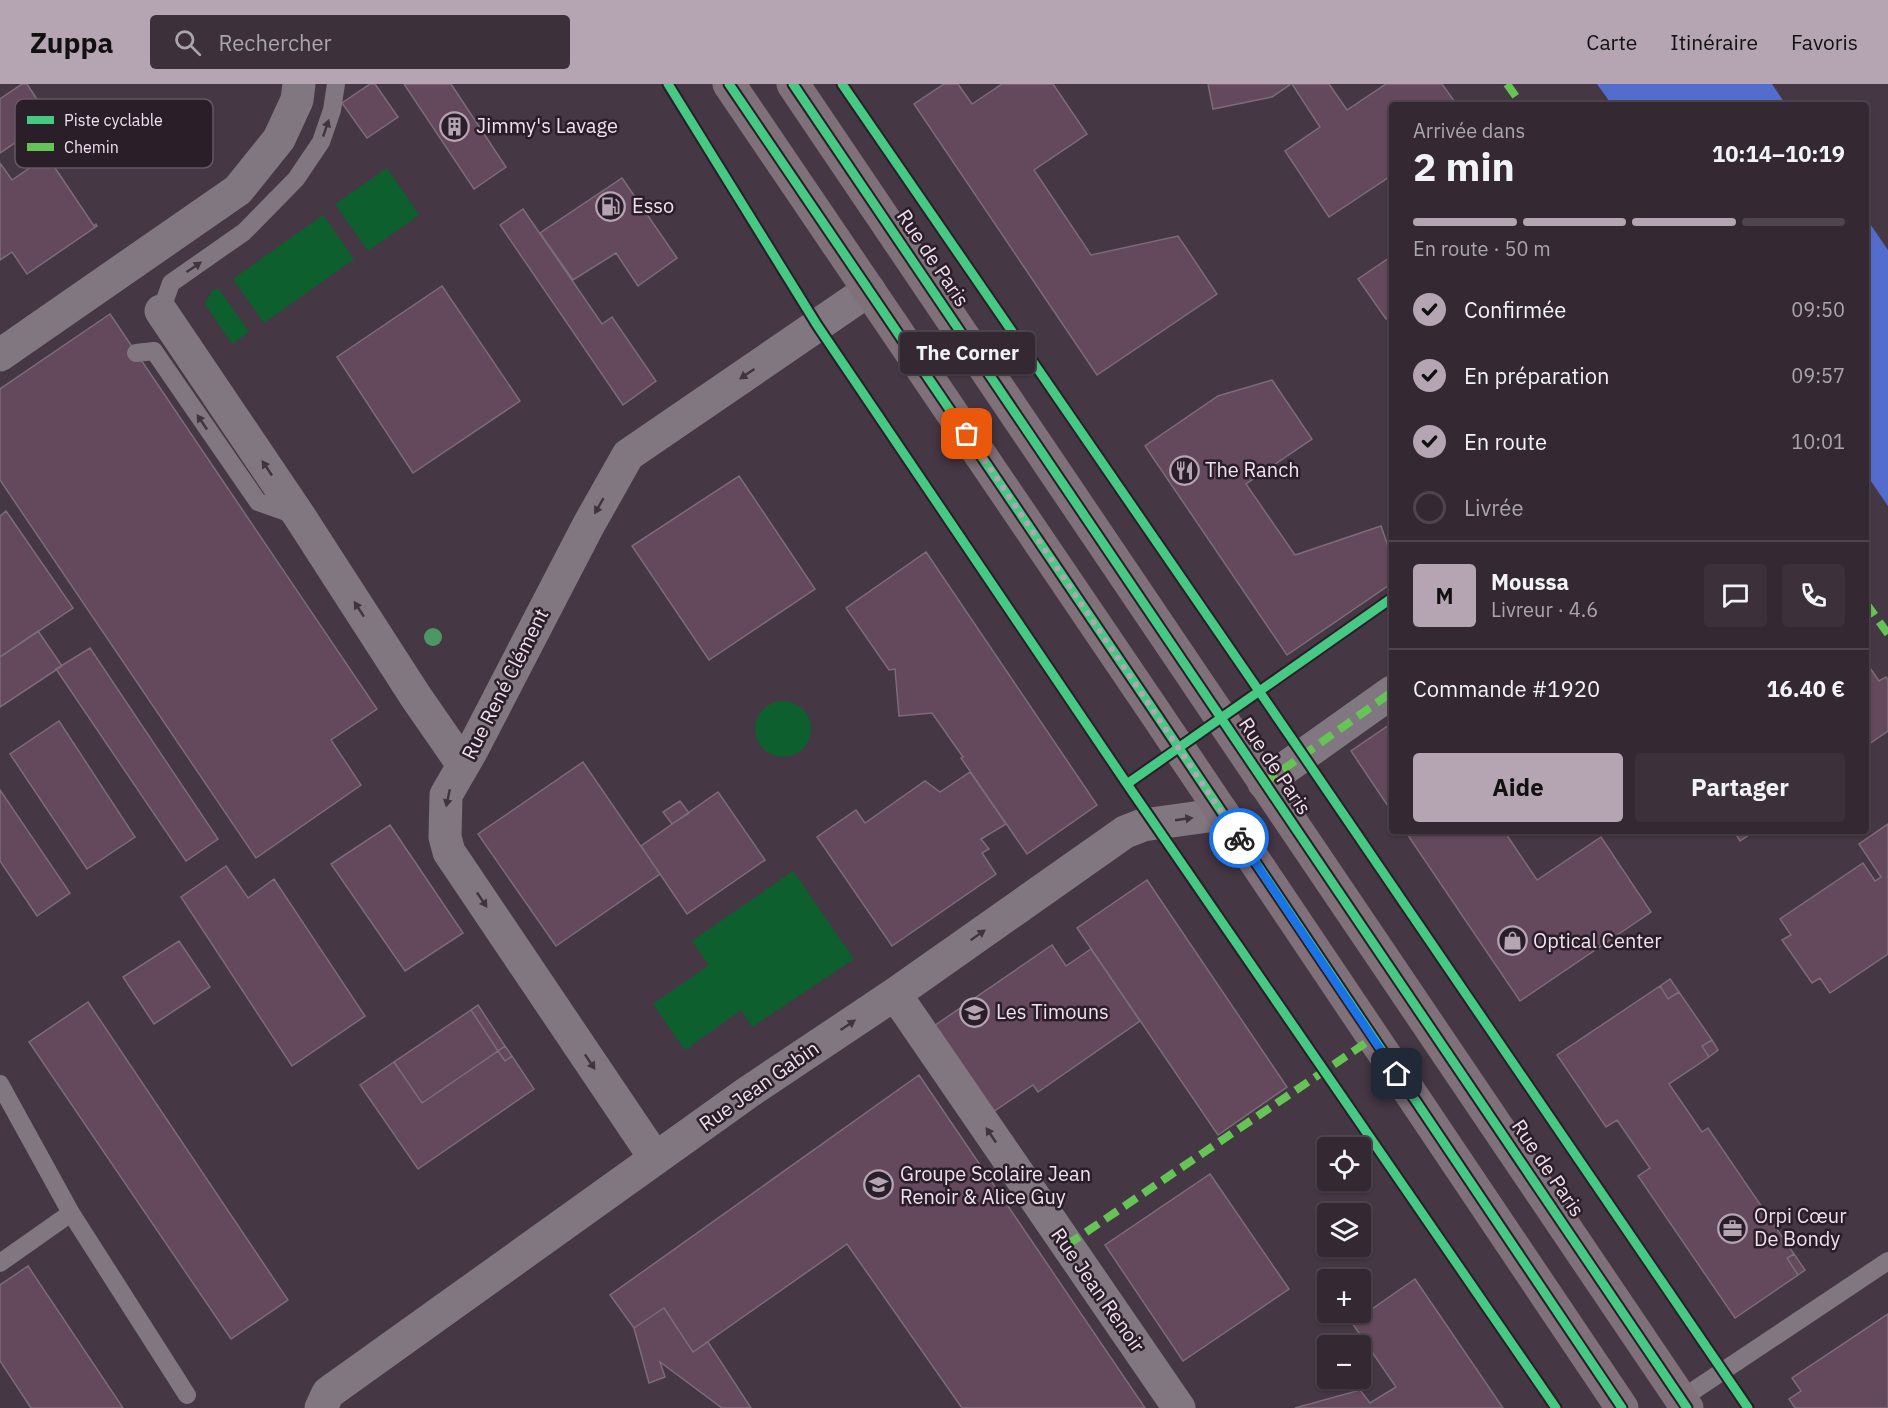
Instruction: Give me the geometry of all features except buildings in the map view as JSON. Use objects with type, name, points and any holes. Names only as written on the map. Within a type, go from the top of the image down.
[{"type":"main road","points":[[729,84],[1622,1408]]},
{"type":"main road","name":"Rue de Paris","points":[[793,84],[1684,1404]]},
{"type":"street","points":[[0,355],[238,190],[279,138],[297,100],[299,84]]},
{"type":"street","name":"Rue René Clément","points":[[655,1158],[449,852],[445,837],[447,795],[588,526],[628,455],[869,290]]},
{"type":"street","points":[[161,311],[463,765]]},
{"type":"street","points":[[1264,783],[1389,694]]},
{"type":"street","name":"Rue Jean Gabin","points":[[321,1408],[328,1393],[655,1158],[894,994],[1125,831],[1143,825],[1223,814]]},
{"type":"street","name":"Rue Jean Renoir","points":[[894,994],[1179,1408]]},
{"type":"lane","points":[[161,311],[171,283],[244,232],[296,179],[321,142],[332,110],[336,84]]},
{"type":"lane","points":[[136,354],[154,351],[258,502],[300,517]]},
{"type":"lane","points":[[0,1084],[71,1213],[187,1395]]},
{"type":"lane","points":[[0,1263],[71,1213]]},
{"type":"lane","points":[[1684,1404],[1888,1261]]},
{"type":"green space","points":[[387,168],[419,215],[368,251],[335,204]]},
{"type":"green space","points":[[323,215],[354,259],[264,323],[233,279]]},
{"type":"green space","points":[[219,289],[249,332],[232,344],[205,304],[211,291]]},
{"type":"green space","points":[[777,701],[789,701],[803,709],[811,723],[809,740],[803,749],[789,757],[777,757],[760,745],[755,735],[755,723],[767,706]]},
{"type":"green space","points":[[793,871],[854,959],[752,1027],[741,1010],[685,1050],[653,1004],[709,965],[692,941]]},
{"type":"water","points":[[1597,84],[1772,84],[1784,102],[1610,102]]},
{"type":"water","points":[[1869,222],[1888,250],[1888,506],[1869,478]]},
{"type":"marked path","points":[[1507,84],[1520,102]]},
{"type":"marked path","points":[[1869,607],[1888,634]]},
{"type":"marked path","points":[[1264,783],[1389,694]]},
{"type":"marked path","points":[[1067,1245],[1373,1038]]},
{"type":"cycle path","points":[[668,84],[817,325],[1127,784],[1556,1408]]},
{"type":"cycle path","points":[[729,84],[1622,1408]]},
{"type":"cycle path","points":[[793,84],[1687,1408]]},
{"type":"cycle path","points":[[842,84],[1748,1408]]},
{"type":"cycle path","points":[[1127,784],[1389,600]]},
{"type":"way so far","points":[[967,434],[1239,838]]},
{"type":"place","name":"Jimmy's Lavage","points":[[455,126]]},
{"type":"place","name":"Esso","points":[[611,206]]},
{"type":"place","name":"The Corner","points":[[967,434]]},
{"type":"place","name":"The Ranch","points":[[1184,470]]},
{"type":"place","name":"Optical Center","points":[[1512,941]]},
{"type":"place","name":"Les Timouns","points":[[975,1012]]},
{"type":"place","name":"Groupe Scolaire Jean Renoir & Alice Guy","points":[[879,1185]]},
{"type":"place","name":"Orpi Cœur De Bondy","points":[[1733,1228]]},
{"type":"route","points":[[1239,838],[1397,1074]]}]
